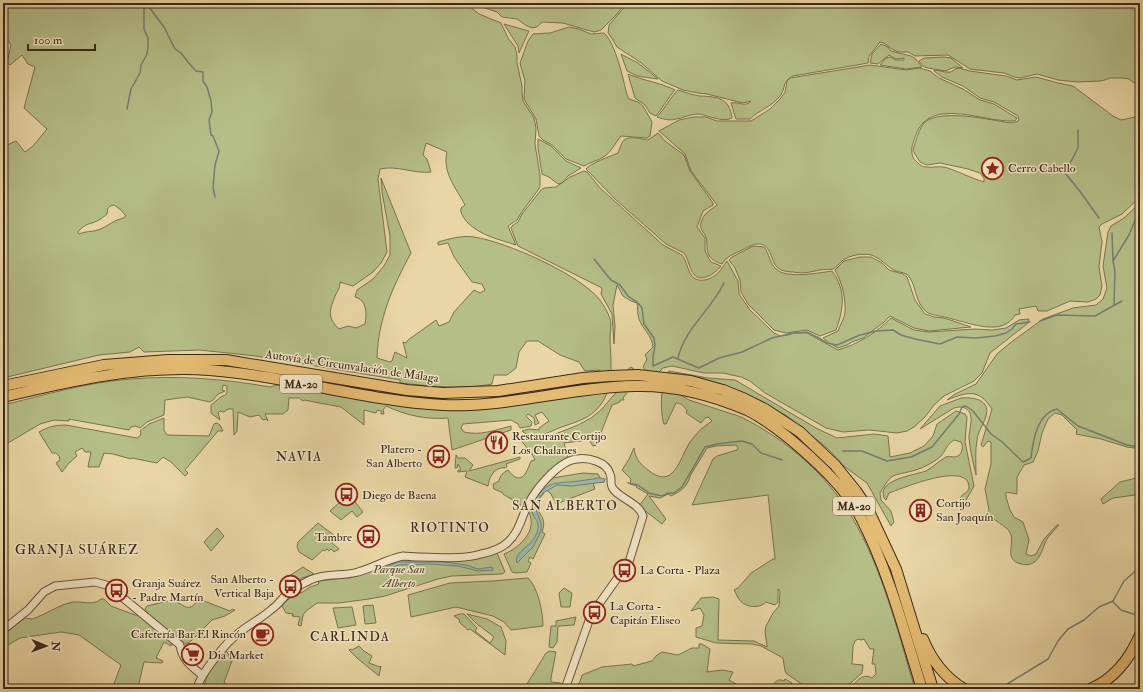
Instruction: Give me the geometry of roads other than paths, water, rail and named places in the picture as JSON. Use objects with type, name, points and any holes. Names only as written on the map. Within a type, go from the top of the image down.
[{"type":"highway","name":"Autovía de Circunvalación de Málaga","points":[[3,386],[104,365],[168,360],[226,360],[408,390],[443,393],[498,391],[600,377],[638,375],[691,381],[723,390],[765,409],[800,432],[835,465],[867,507],[896,569],[933,689]]},
{"type":"highway","name":"Autovía de Circunvalación de Málaga","points":[[3,397],[102,376],[156,370],[209,370],[392,399],[443,405],[484,404],[601,387],[639,386],[668,388],[699,394],[747,411],[772,425],[802,448],[832,477],[842,489],[860,515],[886,574],[922,689]]},
{"type":"highway","points":[[910,615],[917,621],[926,647],[939,668],[947,677],[964,689]]},
{"type":"highway","points":[[1090,689],[1117,672],[1134,648],[1140,635]]},
{"type":"street","points":[[197,689],[206,668],[236,635],[271,610],[289,593],[311,580],[330,574],[348,574],[359,572],[403,556],[463,558],[480,555],[498,549],[508,542],[516,533],[532,496],[564,463],[575,459],[590,459],[608,470],[611,475],[610,483],[612,488],[641,510],[643,516],[633,553],[629,562],[591,615],[565,689]]},
{"type":"street","points":[[3,630],[28,610],[44,592],[55,586],[95,582],[106,585],[180,645],[185,660],[202,675]]},
{"type":"water","points":[[600,478],[605,479],[604,482],[572,486],[557,485],[543,493],[535,507],[541,523],[541,531],[533,547],[517,563],[517,556],[533,541],[537,532],[538,525],[532,513],[531,506],[541,492],[550,485]]},
{"type":"water","points":[[398,562],[444,562],[466,565],[478,569],[492,567],[493,570],[478,571],[458,566],[428,564],[399,565],[384,570],[384,568]]},
{"type":"waterway","points":[[127,109],[131,89],[140,73],[141,65],[147,54],[148,38],[144,29],[144,3]]},
{"type":"waterway","points":[[146,3],[164,27],[175,49],[181,53],[196,71],[203,72],[203,81],[207,87],[211,101],[212,112],[209,120],[211,135],[213,136],[219,151],[215,165],[213,187],[215,197]]},
{"type":"waterway","points":[[1078,130],[1078,148],[1065,173],[1099,218]]},
{"type":"waterway","points":[[1113,261],[1129,235],[1138,213]]},
{"type":"waterway","points":[[1112,233],[1113,261],[1115,271],[1114,304]]},
{"type":"waterway","points":[[594,259],[611,280],[620,285],[628,296],[642,308],[644,324],[654,338],[655,346],[653,366],[673,357],[699,368],[719,358],[742,352],[772,338],[793,333],[807,332],[827,343],[837,345],[860,335],[876,331],[893,330],[901,335],[940,344],[957,337],[976,338],[995,336],[1006,333],[1016,324],[1030,322]]},
{"type":"waterway","points":[[678,358],[686,337],[719,293],[724,283]]},
{"type":"waterway","points":[[1040,321],[1057,315],[1095,316],[1122,301]]},
{"type":"waterway","points":[[843,451],[862,451],[887,461],[911,457],[932,447],[959,414],[962,407],[966,406],[973,411],[991,434],[1001,441],[1023,462],[1031,458],[1033,443],[1037,429],[1041,422],[1045,416],[1057,409],[1078,426],[1127,445],[1140,447]]},
{"type":"waterway","points":[[628,483],[638,485],[649,493],[662,496],[668,493],[674,493],[682,487],[705,447],[717,444],[742,441],[752,444],[761,453],[782,460]]},
{"type":"waterway","points":[[1004,686],[1048,659],[1058,641],[1068,629],[1084,620],[1099,607],[1113,601],[1124,581],[1140,567]]},
{"type":"waterway","points":[[1113,602],[1121,610],[1136,615]]},
{"type":"place","name":"Cerro Cabello","points":[[992,168]]},
{"type":"place","name":"Restaurante Cortijo Los Chalanes","points":[[496,443]]},
{"type":"place","name":"Platero - San Alberto","points":[[438,456]]},
{"type":"place","name":"Diego de Baena","points":[[347,495]]},
{"type":"place","name":"Cortijo San Joaquín","points":[[921,510]]},
{"type":"place","name":"Tambre","points":[[368,537]]},
{"type":"place","name":"La Corta - Plaza","points":[[624,570]]},
{"type":"place","name":"San Alberto - Vertical Baja","points":[[290,586]]},
{"type":"place","name":"Granja Suárez - Padre Martín","points":[[117,590]]},
{"type":"place","name":"La Corta - Capitán Eliseo","points":[[594,613]]},
{"type":"place","name":"Cafetería Bar El Rincón","points":[[262,634]]},
{"type":"place","name":"Dia Market","points":[[193,655]]},
{"type":"district","name":"NAVIA","points":[[299,456]]},
{"type":"district","name":"SAN ALBERTO","points":[[565,505]]},
{"type":"district","name":"RIOTINTO","points":[[450,527]]},
{"type":"district","name":"GRANJA SUÁREZ","points":[[77,549]]},
{"type":"district","name":"CARLINDA","points":[[350,636]]},
{"type":"park label","name":"Parque San Alberto","points":[[399,576]]}]
